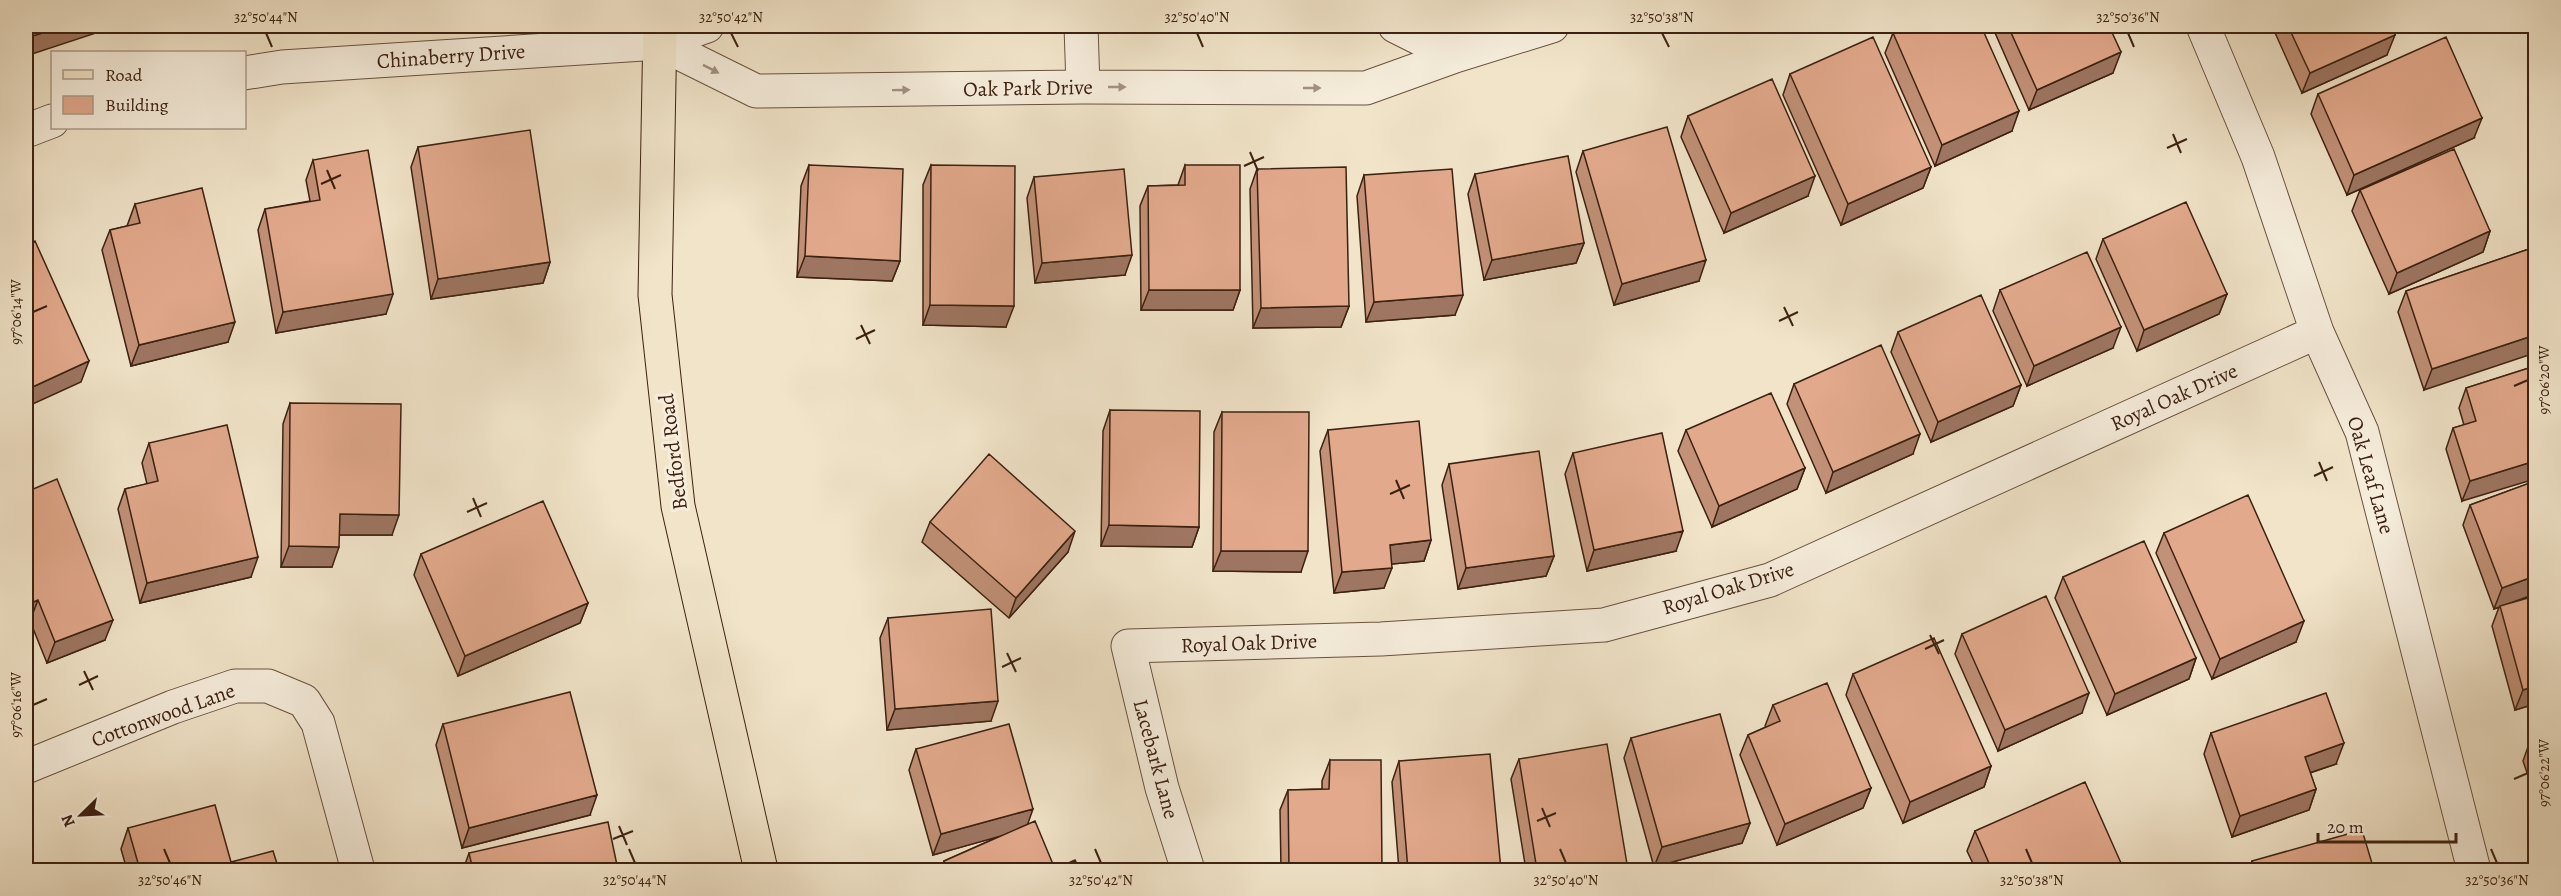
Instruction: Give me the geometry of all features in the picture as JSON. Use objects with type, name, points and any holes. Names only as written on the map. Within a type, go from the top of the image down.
[{"type":"main road","name":"Bedford Road","points":[[659,34],[656,295],[678,506],[761,870]]},
{"type":"street","points":[[659,34],[707,26]]},
{"type":"street","points":[[1081,26],[1083,87]]},
{"type":"street","points":[[1395,26],[1456,41]]},
{"type":"street","name":"Oak Park Drive","points":[[659,34],[756,92],[1083,87],[1366,88],[1456,41],[1552,26]]},
{"type":"street","name":"Oak Leaf Lane","points":[[2203,26],[2258,158],[2318,332],[2362,432],[2474,870]]},
{"type":"street","name":"Chinaberry Drive","points":[[246,73],[282,67],[659,34]]},
{"type":"street","points":[[26,131],[51,121]]},
{"type":"street","name":"Royal Oak Drive","points":[[1128,646],[1381,639],[1604,625],[1770,580],[2318,332]]},
{"type":"street","name":"Lacebark Lane","points":[[1128,646],[1162,788],[1188,870]]},
{"type":"street","name":"Cottonwood Lane","points":[[26,767],[183,703],[235,686],[268,686],[304,701],[318,723],[358,870]]},
{"type":"building","points":[[26,26],[65,26],[26,38]]},
{"type":"building","points":[[1909,26],[1981,26],[2019,111],[1942,145],[1893,33]]},
{"type":"building","points":[[2008,26],[2109,26],[2121,52],[2037,90]]},
{"type":"building","points":[[2288,26],[2390,26],[2395,35],[2310,73]]},
{"type":"building","points":[[1873,37],[1931,167],[1848,204],[1790,74]]},
{"type":"building","points":[[2446,37],[2482,118],[2354,175],[2318,94]]},
{"type":"building","points":[[1772,79],[1815,176],[1731,213],[1688,116]]},
{"type":"building","points":[[1667,127],[1706,260],[1622,284],[1583,151]]},
{"type":"building","points":[[530,130],[550,262],[438,279],[418,147]]},
{"type":"building","points":[[2454,149],[2490,231],[2397,273],[2360,190]]},
{"type":"building","points":[[368,150],[393,294],[283,312],[265,209],[320,200],[313,160]]},
{"type":"building","points":[[1568,156],[1584,243],[1492,260],[1475,174]]},
{"type":"building","points":[[809,165],[903,169],[900,261],[805,256]]},
{"type":"building","points":[[931,165],[1015,166],[1014,306],[930,305]]},
{"type":"building","points":[[1185,165],[1240,165],[1240,290],[1149,290],[1148,186],[1185,185]]},
{"type":"building","points":[[1346,167],[1349,306],[1261,308],[1257,169]]},
{"type":"building","points":[[1124,169],[1132,255],[1042,263],[1034,177]]},
{"type":"building","points":[[1452,169],[1463,295],[1374,302],[1364,175]]},
{"type":"building","points":[[202,188],[235,322],[139,345],[110,230],[140,223],[135,204]]},
{"type":"building","points":[[2186,202],[2227,294],[2144,330],[2103,239]]},
{"type":"building","points":[[35,241],[89,361],[26,390],[26,245]]},
{"type":"building","points":[[2529,249],[2535,268],[2535,335],[2432,369],[2406,291]]},
{"type":"building","points":[[2087,252],[2121,327],[2034,366],[2000,290]]},
{"type":"building","points":[[1981,295],[2021,385],[1938,422],[1898,332]]},
{"type":"building","points":[[1881,345],[1920,434],[1833,472],[1794,384]]},
{"type":"building","points":[[2535,366],[2535,461],[2470,481],[2453,428],[2476,421],[2466,388]]},
{"type":"building","points":[[1771,393],[1805,468],[1719,506],[1686,430]]},
{"type":"building","points":[[290,403],[401,404],[399,515],[340,514],[339,547],[289,546]]},
{"type":"building","points":[[1110,410],[1200,411],[1199,527],[1109,525]]},
{"type":"building","points":[[1222,412],[1309,412],[1308,551],[1221,551]]},
{"type":"building","points":[[1419,421],[1431,540],[1390,545],[1392,568],[1342,572],[1328,430]]},
{"type":"building","points":[[227,425],[258,557],[147,583],[125,489],[158,481],[149,443]]},
{"type":"building","points":[[1662,433],[1683,531],[1594,550],[1573,453]]},
{"type":"building","points":[[1539,451],[1554,556],[1466,568],[1449,464]]},
{"type":"building","points":[[989,454],[1075,531],[1016,598],[930,522]]},
{"type":"building","points":[[57,479],[113,620],[55,642],[38,600],[26,605],[26,492]]},
{"type":"building","points":[[2535,481],[2535,576],[2502,588],[2470,505]]},
{"type":"building","points":[[2248,495],[2304,621],[2220,659],[2164,533]]},
{"type":"building","points":[[543,501],[588,603],[465,656],[421,554]]},
{"type":"building","points":[[2144,541],[2196,658],[2115,694],[2063,577]]},
{"type":"building","points":[[2046,596],[2089,693],[2005,730],[1962,634]]},
{"type":"building","points":[[2535,596],[2535,686],[2523,690],[2500,606]]},
{"type":"building","points":[[991,609],[998,701],[895,709],[888,618]]},
{"type":"building","points":[[1934,638],[1991,766],[1910,802],[1853,674]]},
{"type":"building","points":[[1827,683],[1871,788],[1785,824],[1748,735],[1780,721],[1773,705]]},
{"type":"building","points":[[570,692],[597,795],[469,828],[443,724]]},
{"type":"building","points":[[2326,693],[2344,743],[2305,757],[2316,789],[2240,816],[2211,733]]},
{"type":"building","points":[[1720,714],[1750,823],[1662,847],[1631,738]]},
{"type":"building","points":[[1009,724],[1033,809],[941,834],[916,749]]},
{"type":"building","points":[[2535,739],[2535,755],[2530,741]]},
{"type":"building","points":[[1607,744],[1628,870],[1537,870],[1519,759]]},
{"type":"building","points":[[1490,754],[1501,870],[1408,870],[1399,761]]},
{"type":"building","points":[[1330,760],[1381,760],[1382,870],[1289,870],[1288,790],[1329,789]]},
{"type":"building","points":[[2085,782],[2121,863],[2104,870],[2024,870],[2023,868],[1992,870],[1975,831]]},
{"type":"building","points":[[215,805],[231,862],[273,851],[279,870],[140,870],[128,828]]},
{"type":"building","points":[[1035,821],[1055,869],[1075,860],[1080,870],[948,870],[944,861]]},
{"type":"building","points":[[608,822],[618,870],[473,870],[469,853]]},
{"type":"building","points":[[2362,830],[2374,870],[2255,870],[2252,861]]}]
